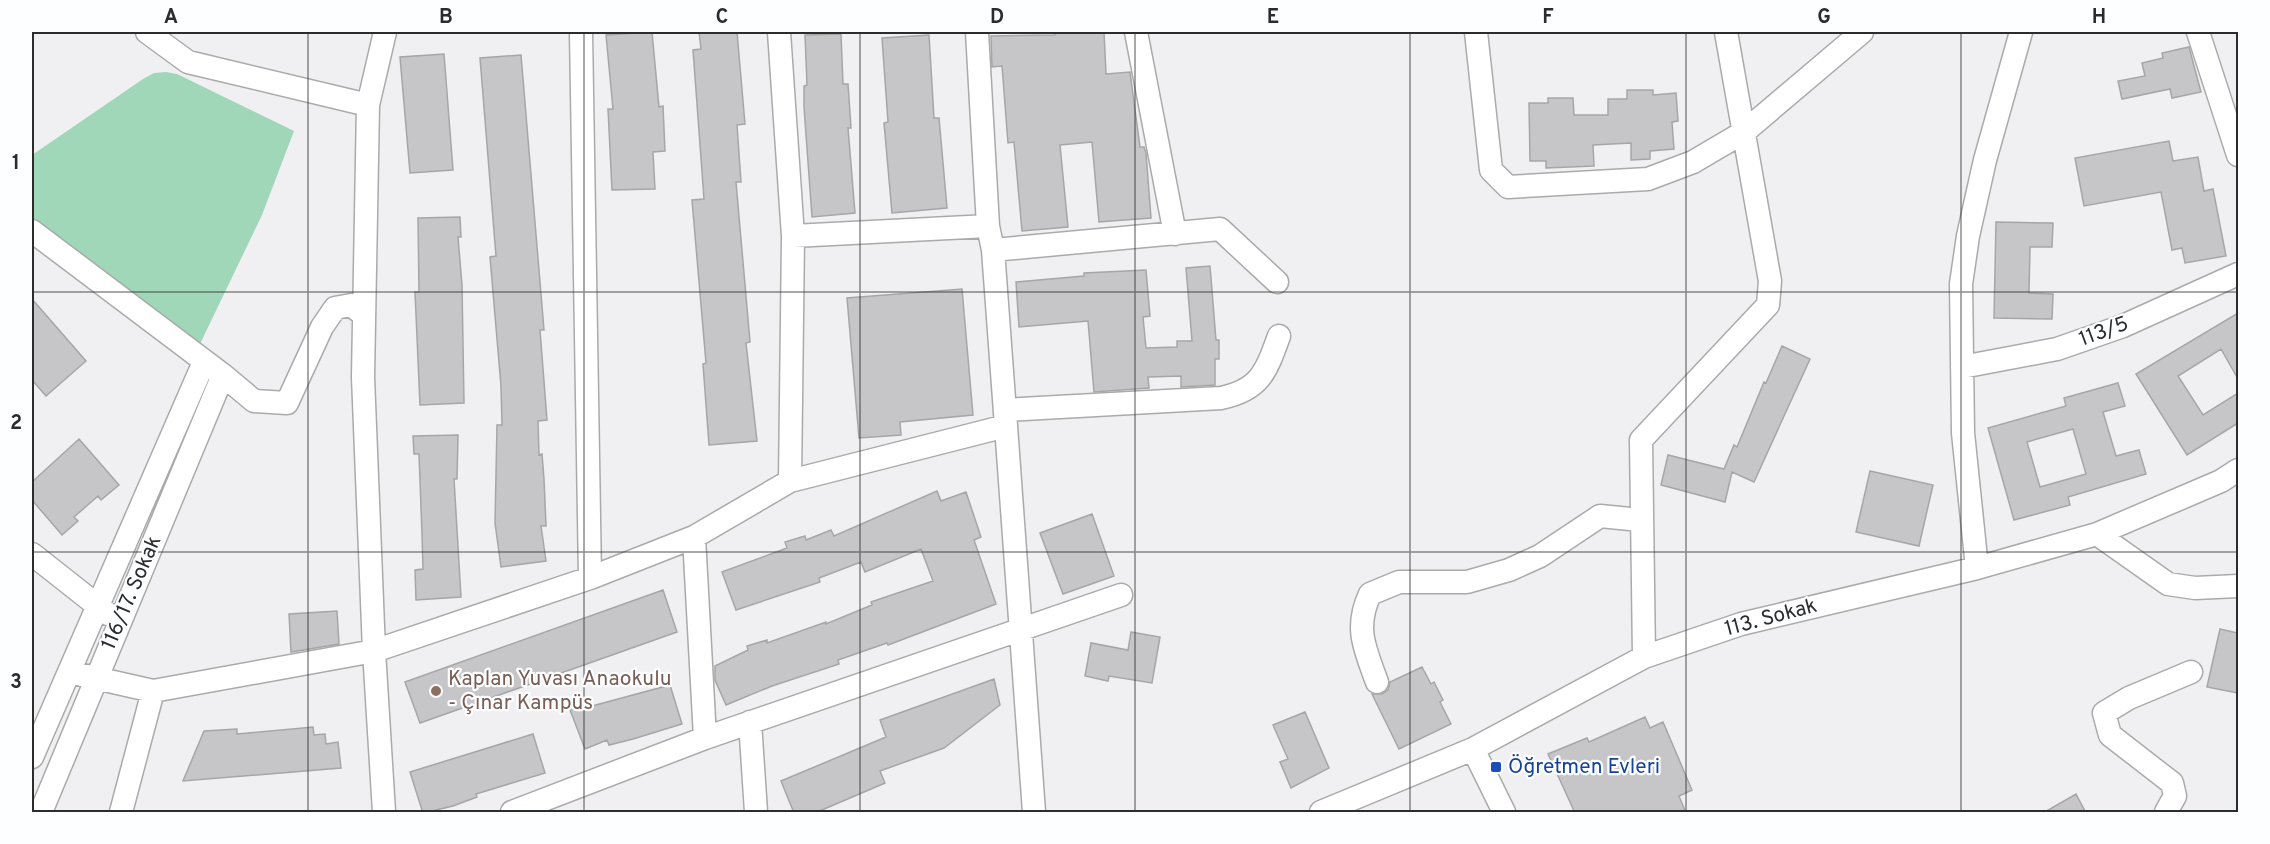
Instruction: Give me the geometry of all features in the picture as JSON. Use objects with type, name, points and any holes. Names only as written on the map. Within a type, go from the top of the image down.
[{"type":"street","points":[[147,32],[188,62],[368,105]]},
{"type":"street","points":[[384,813],[363,377],[368,105],[385,32]]},
{"type":"street","points":[[581,32],[590,578]]},
{"type":"street","points":[[779,32],[793,236],[790,481]]},
{"type":"street","points":[[977,32],[988,226],[993,250],[1034,813]]},
{"type":"street","points":[[1136,32],[1174,234]]},
{"type":"street","points":[[1476,32],[1491,171],[1508,187],[1648,178],[1693,162],[1744,132],[1862,32]]},
{"type":"street","points":[[1644,657],[1640,520],[1641,440],[1768,305],[1770,281],[1726,32]]},
{"type":"street","points":[[1977,568],[1963,433],[1961,284],[1968,236],[1985,160],[2022,32]]},
{"type":"street","points":[[2198,32],[2238,155]]},
{"type":"street","points":[[793,236],[988,226]]},
{"type":"street","points":[[993,250],[1220,230],[1277,282]]},
{"type":"street","points":[[32,231],[254,401],[287,403],[322,327],[335,308],[351,305],[364,315]]},
{"type":"street","name":"113/5","points":[[1962,367],[2057,349],[2123,326],[2238,274]]},
{"type":"street","points":[[69,672],[153,691],[375,651],[590,578],[694,537],[790,481],[1006,418],[1221,398],[1242,394],[1257,383],[1271,359],[1279,336]]},
{"type":"street","name":"116/17. Sokak","points":[[32,757],[204,362]]},
{"type":"street","name":"116/17. Sokak","points":[[40,813],[223,375]]},
{"type":"street","name":"113. Sokak","points":[[1321,813],[1473,750],[1644,657],[1741,624],[1977,568],[2097,534],[2221,481],[2238,470]]},
{"type":"street","points":[[1377,682],[1364,647],[1360,614],[1370,594],[1399,582],[1467,582],[1509,570],[1540,556],[1600,516],[1640,520]]},
{"type":"street","points":[[2097,534],[2168,584],[2194,588],[2238,586]]},
{"type":"street","points":[[694,537],[705,738]]},
{"type":"street","points":[[32,554],[120,624]]},
{"type":"street","points":[[512,813],[705,738],[1121,595]]},
{"type":"street","points":[[2166,813],[2175,796],[2172,783],[2110,735],[2104,713],[2129,698],[2191,672]]},
{"type":"street","points":[[120,813],[153,691]]},
{"type":"street","points":[[750,722],[756,813]]},
{"type":"street","points":[[1473,750],[1504,813]]},
{"type":"street","points":[[32,807],[40,813]]},
{"type":"green space","points":[[154,73],[177,74],[294,131],[262,215],[200,344],[32,225],[32,155],[143,79]]},
{"type":"building","points":[[652,32],[659,107],[663,106],[665,151],[653,152],[655,189],[612,190],[608,109],[613,109],[606,35]]},
{"type":"building","points":[[699,32],[737,32],[745,124],[737,125],[741,182],[736,182],[750,342],[746,343],[757,441],[709,445],[703,364],[706,363],[692,200],[704,199],[693,50],[701,49]]},
{"type":"building","points":[[1055,32],[1104,32],[1106,74],[1130,72],[1140,147],[1144,147],[1146,153],[1151,218],[1099,222],[1092,142],[1060,145],[1068,227],[1022,231],[1014,142],[1008,143],[1002,66],[992,67],[991,36],[1055,35]]},
{"type":"building","points":[[841,34],[843,84],[848,84],[851,128],[848,128],[855,213],[812,217],[804,107],[804,86],[807,85],[805,35]]},
{"type":"building","points":[[929,35],[934,118],[939,118],[947,208],[892,213],[884,123],[888,122],[882,38]]},
{"type":"building","points":[[2189,47],[2201,92],[2172,98],[2170,89],[2122,99],[2118,81],[2145,76],[2142,63],[2163,58],[2162,53]]},
{"type":"building","points":[[444,54],[453,170],[410,173],[400,57]]},
{"type":"building","points":[[521,55],[544,330],[540,330],[547,420],[538,421],[546,526],[541,526],[546,561],[501,567],[495,523],[497,425],[502,425],[501,386],[490,257],[496,256],[480,58]]},
{"type":"building","points":[[1627,90],[1653,90],[1653,95],[1676,93],[1678,121],[1672,122],[1674,149],[1650,151],[1650,159],[1631,160],[1631,143],[1593,145],[1594,166],[1546,168],[1546,161],[1530,161],[1529,103],[1548,103],[1548,98],[1573,98],[1574,115],[1608,115],[1608,99],[1627,99]]},
{"type":"building","points":[[2169,141],[2173,161],[2198,157],[2204,191],[2213,189],[2226,256],[2185,263],[2182,248],[2172,250],[2161,192],[2084,206],[2075,158]]},
{"type":"building","points":[[460,217],[461,237],[458,237],[462,285],[464,403],[420,405],[415,292],[419,292],[418,218]]},
{"type":"building","points":[[1996,222],[2053,223],[2052,247],[2030,247],[2029,293],[2053,294],[2052,319],[1994,318]]},
{"type":"building","points":[[1210,266],[1216,340],[1219,340],[1219,359],[1215,359],[1215,385],[1181,387],[1181,376],[1148,377],[1149,388],[1094,392],[1088,321],[1019,327],[1016,282],[1084,276],[1084,273],[1146,270],[1150,316],[1143,317],[1146,348],[1177,347],[1177,341],[1192,341],[1186,268]]},
{"type":"building","points":[[962,289],[973,415],[900,422],[901,435],[859,438],[847,298]]},
{"type":"building","points":[[32,299],[86,361],[46,396],[32,380]]},
{"type":"building","points":[[2238,313],[2238,379],[2221,349],[2178,376],[2203,415],[2238,393],[2238,423],[2187,455],[2136,374]]},
{"type":"building","points":[[1782,346],[1810,359],[1754,482],[1732,472],[1725,502],[1661,485],[1668,455],[1724,469],[1734,445],[1737,447]]},
{"type":"building","points":[[2118,383],[2125,406],[2103,412],[2116,456],[2139,450],[2146,474],[2068,497],[2070,505],[2014,520],[1988,428],[2066,406],[2064,398]],"holes":[[[2073,429],[2086,474],[2040,487],[2027,442]]]},
{"type":"building","points":[[458,435],[457,479],[454,479],[461,597],[416,600],[415,570],[423,569],[419,454],[414,454],[413,436]]},
{"type":"building","points":[[79,439],[119,485],[101,500],[98,496],[74,517],[78,521],[62,535],[32,500],[32,482]]},
{"type":"building","points":[[1870,471],[1933,485],[1919,546],[1856,532]]},
{"type":"building","points":[[937,491],[941,501],[966,492],[981,537],[974,540],[996,604],[888,645],[887,643],[838,660],[839,664],[772,686],[726,705],[715,680],[715,666],[748,650],[747,646],[767,640],[767,643],[826,622],[826,624],[872,605],[871,602],[933,581],[921,549],[865,572],[861,562],[819,578],[820,582],[736,610],[722,572],[787,548],[785,542],[805,536],[806,540],[831,530],[834,536]]},
{"type":"building","points":[[1092,514],[1114,576],[1063,594],[1040,533]]},
{"type":"building","points":[[663,590],[677,632],[420,723],[405,682]]},
{"type":"building","points":[[337,611],[339,644],[291,652],[289,614]]},
{"type":"building","points":[[2220,629],[2238,633],[2238,693],[2207,687]]},
{"type":"building","points":[[1131,632],[1160,637],[1152,683],[1109,676],[1108,681],[1085,676],[1091,643],[1128,650]]},
{"type":"building","points":[[1422,667],[1431,684],[1434,682],[1443,700],[1440,702],[1451,724],[1399,749],[1372,694],[1382,694],[1388,690],[1390,682]]},
{"type":"building","points":[[994,679],[1000,705],[944,748],[880,771],[885,783],[815,813],[794,813],[781,781],[886,737],[880,720]]},
{"type":"building","points":[[670,685],[682,724],[609,745],[607,740],[585,749],[570,710],[591,702],[592,706]]},
{"type":"building","points":[[1305,712],[1329,768],[1291,788],[1280,762],[1288,759],[1273,725]]},
{"type":"building","points":[[1645,717],[1650,728],[1663,722],[1692,790],[1679,796],[1686,813],[1575,813],[1548,754],[1587,738],[1589,742]]},
{"type":"building","points":[[313,727],[314,735],[325,734],[326,744],[338,742],[341,768],[183,781],[204,731],[237,729],[237,734]]},
{"type":"building","points":[[533,734],[545,773],[476,794],[477,797],[453,806],[423,813],[410,772]]},
{"type":"building","points":[[2076,794],[2086,813],[2043,813]]},
{"type":"place","name":"Kaplan Yuvası Anaokulu - Çınar Kampüs","points":[[436,691]]},
{"type":"place","name":"Öğretmen Evleri","points":[[1496,767]]}]
